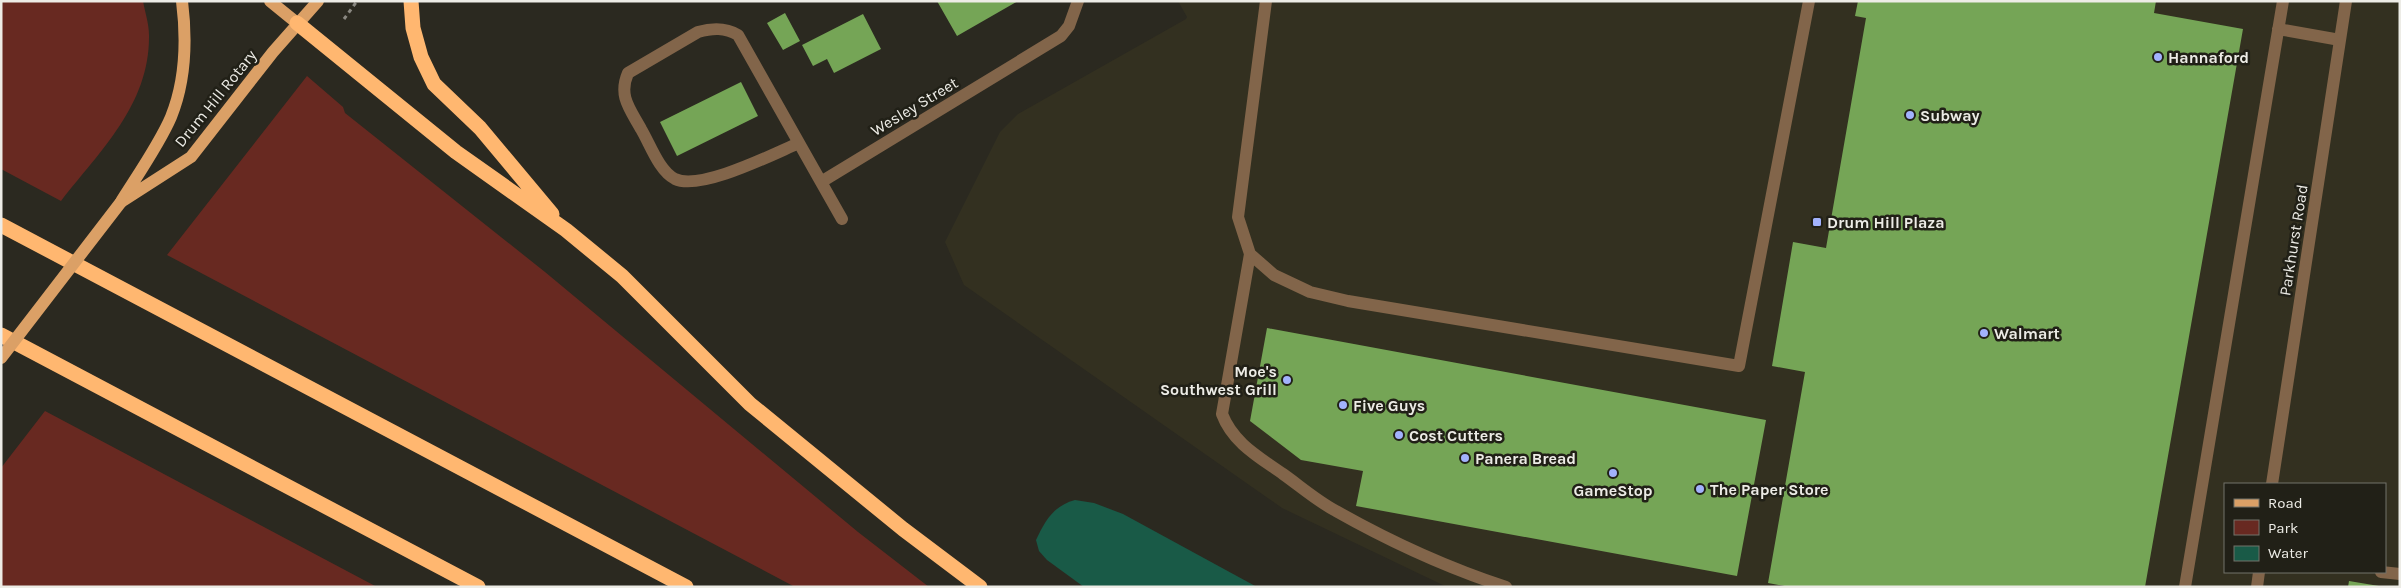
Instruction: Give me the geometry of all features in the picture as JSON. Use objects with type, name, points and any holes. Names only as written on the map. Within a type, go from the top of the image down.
[{"type":"highway","points":[[411,1],[414,28],[421,57],[434,84],[480,128],[566,230]]},
{"type":"highway","points":[[297,23],[456,152],[566,230],[622,276],[750,404],[903,529],[980,587]]},
{"type":"highway","points":[[1,225],[686,587]]},
{"type":"highway","points":[[1,335],[478,587]]},
{"type":"main road","name":"Drum Hill Rotary","points":[[1,358],[121,202],[170,118],[182,82],[186,53],[186,27],[182,1]]},
{"type":"main road","points":[[270,1],[297,23]]},
{"type":"main road","name":"Drum Hill Rotary","points":[[121,202],[191,157],[297,23],[318,1]]},
{"type":"street","name":"Wesley Street","points":[[821,182],[1061,36],[1069,26],[1078,1]]},
{"type":"street","points":[[1266,1],[1238,216],[1250,254],[1222,414],[1227,428],[1252,452],[1334,510],[1402,544],[1480,579],[1506,587]]},
{"type":"street","points":[[1250,254],[1274,275],[1310,292],[1348,301],[1739,366],[1809,1]]},
{"type":"street","points":[[2185,587],[2283,1]]},
{"type":"street","name":"Parkhurst Road","points":[[2272,483],[2346,1]]},
{"type":"street","points":[[799,143],[713,177],[692,181],[676,179],[663,168],[625,100],[623,84],[628,73],[698,32],[710,28],[730,30],[738,35],[842,219]]},
{"type":"street","points":[[2278,29],[2340,40]]},
{"type":"street","points":[[2257,587],[2259,573]]},
{"type":"street","points":[[2386,573],[2400,574]]},
{"type":"path","points":[[344,19],[357,1]]},
{"type":"shaded area","name":"Drum Hill Plaza","points":[[1178,1],[2400,1],[2400,587],[1447,587],[1282,508],[964,285],[945,242],[1000,132],[1018,114],[1187,17]]},
{"type":"green space","points":[[1,1],[143,1],[149,35],[147,60],[141,83],[120,125],[61,201],[1,169]]},
{"type":"green space","points":[[307,76],[343,107],[345,113],[545,272],[858,532],[929,587],[795,587],[167,255]]},
{"type":"green space","points":[[45,411],[377,587],[1,587],[1,468]]},
{"type":"water","points":[[1075,500],[1094,503],[1123,514],[1257,587],[1084,587],[1047,560],[1039,551],[1036,540],[1055,510]]},
{"type":"building","points":[[937,1],[1018,1],[957,36]]},
{"type":"building","name":"Walmart","points":[[1858,1],[2156,1],[2154,13],[2243,29],[2145,587],[1790,587],[1768,583],[1805,372],[1772,366],[1793,242],[1826,248],[1866,18],[1855,16]]},
{"type":"building","points":[[785,13],[800,41],[783,50],[767,23]]},
{"type":"building","points":[[863,14],[881,49],[834,73],[827,59],[813,66],[802,45]]},
{"type":"building","points":[[741,82],[758,116],[677,156],[660,122]]},
{"type":"building","points":[[1267,328],[1766,420],[1737,576],[1356,506],[1363,471],[1301,460],[1250,421]]},
{"type":"building","points":[[2349,581],[2379,586],[2379,587],[2348,587]]},
{"type":"place","name":"Hannaford","points":[[2158,57]]},
{"type":"place","name":"Subway","points":[[1910,115]]},
{"type":"place","name":"Drum Hill Plaza","points":[[1817,222]]},
{"type":"place","name":"Walmart","points":[[1984,333]]},
{"type":"place","name":"Moe's Southwest Grill","points":[[1287,380]]},
{"type":"place","name":"Five Guys","points":[[1343,405]]},
{"type":"place","name":"Cost Cutters","points":[[1399,435]]},
{"type":"place","name":"Panera Bread","points":[[1465,458]]},
{"type":"place","name":"GameStop","points":[[1613,473]]},
{"type":"place","name":"The Paper Store","points":[[1700,489]]}]
